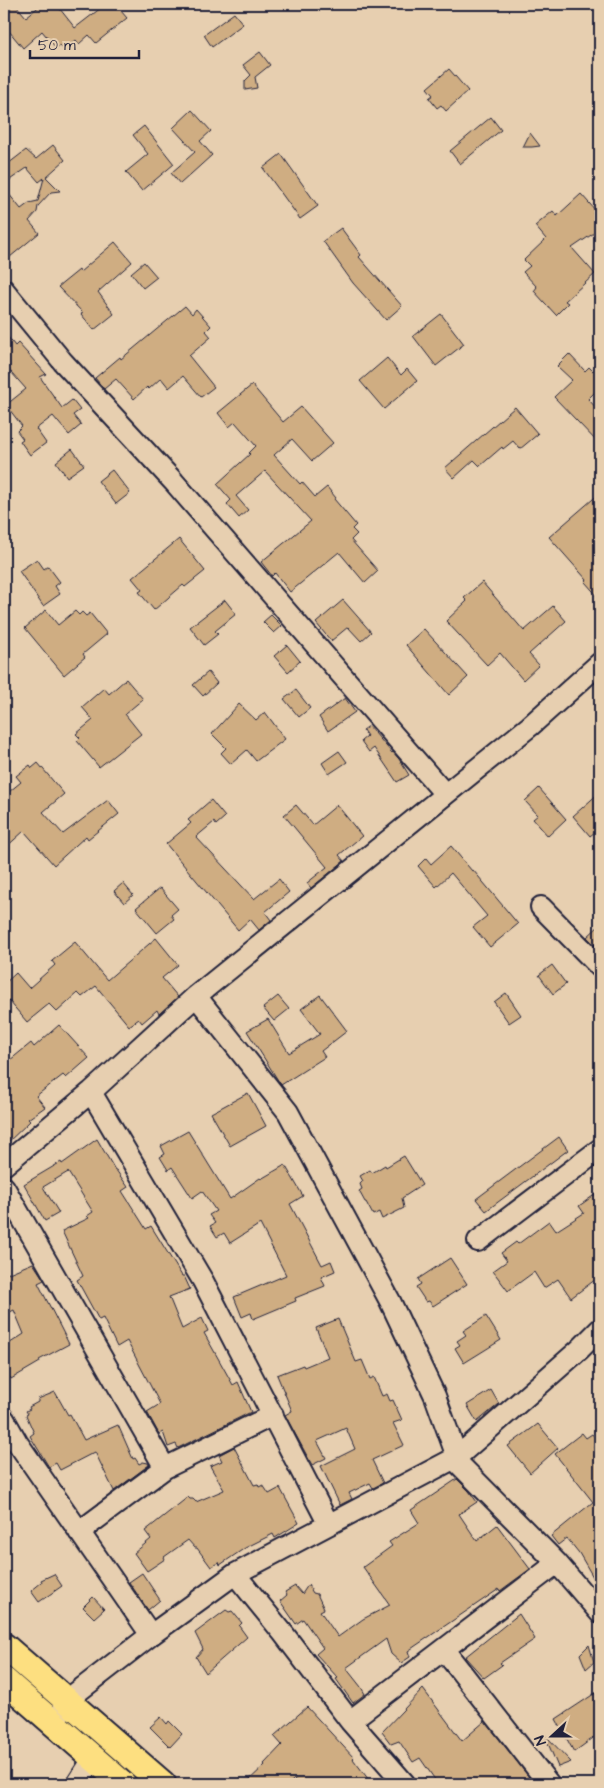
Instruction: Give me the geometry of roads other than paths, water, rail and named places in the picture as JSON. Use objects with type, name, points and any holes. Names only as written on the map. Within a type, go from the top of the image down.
[{"type":"main road","points":[[4,1646],[163,1784]]},
{"type":"main road","points":[[4,1680],[122,1784]]},
{"type":"street","points":[[4,290],[63,362],[174,482],[445,794]]},
{"type":"street","points":[[4,1165],[91,1092],[196,996],[530,726],[600,663]]},
{"type":"street","points":[[541,907],[600,968]]},
{"type":"street","points":[[196,996],[288,1112],[390,1301],[434,1396],[460,1465],[557,1563],[600,1613]]},
{"type":"street","points":[[91,1092],[203,1281],[328,1523]]},
{"type":"street","points":[[478,1241],[600,1149]]},
{"type":"street","points":[[4,1187],[165,1468]]},
{"type":"street","points":[[54,1724],[67,1700],[151,1635],[235,1574],[328,1523],[457,1457],[579,1350],[600,1329]]},
{"type":"street","points":[[79,1532],[165,1468],[273,1415]]},
{"type":"street","points":[[4,1419],[17,1442],[151,1635]]},
{"type":"street","points":[[350,1721],[557,1563]]},
{"type":"street","points":[[235,1574],[350,1721],[405,1784]]},
{"type":"street","points":[[444,1650],[549,1784]]},
{"type":"street","points":[[77,1784],[93,1759]]}]
